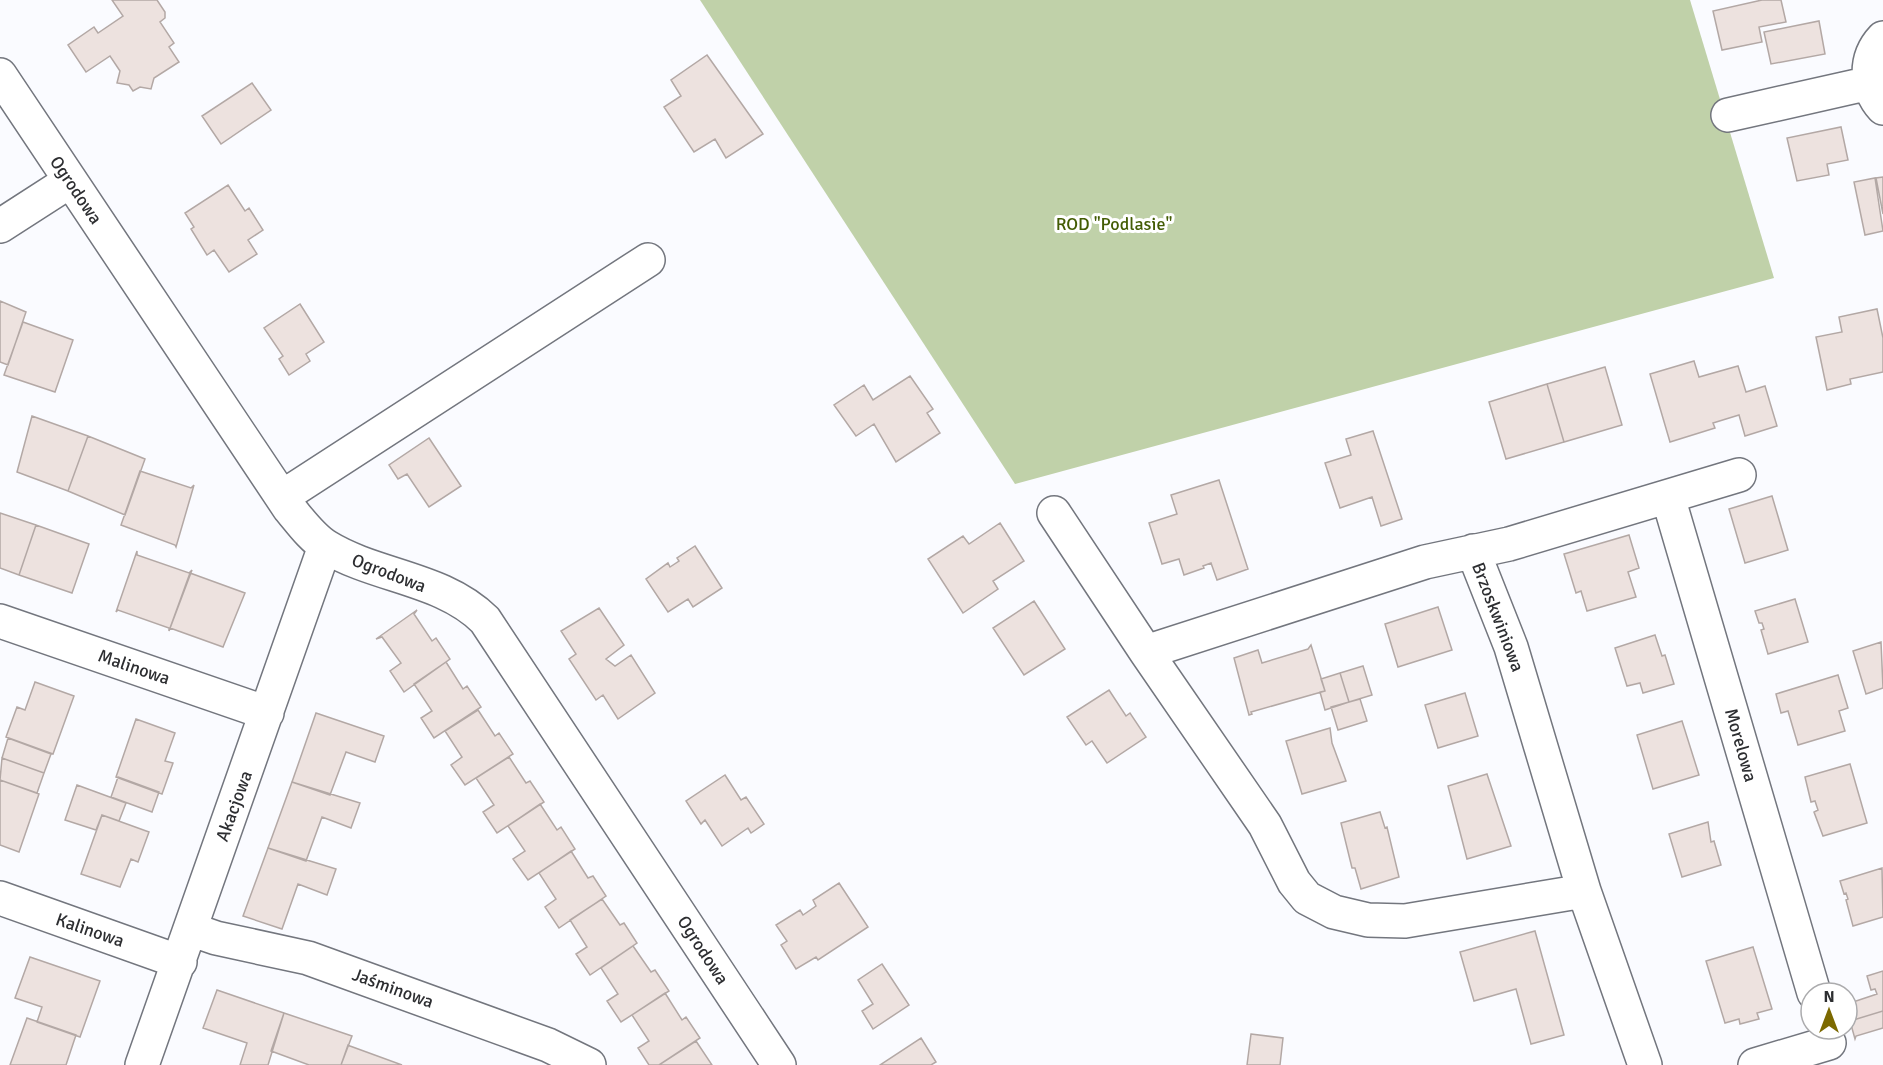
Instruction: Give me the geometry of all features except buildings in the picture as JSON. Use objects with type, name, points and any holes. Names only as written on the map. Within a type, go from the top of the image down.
[{"type":"street","points":[[1728,115],[1876,95],[1872,55],[1883,38]]},
{"type":"street","name":"Ogrodowa","points":[[0,75],[282,497],[306,529],[325,546],[346,557],[456,598],[485,620],[779,1065]]},
{"type":"street","points":[[0,226],[70,181]]},
{"type":"street","points":[[282,497],[648,260]]},
{"type":"street","points":[[1473,551],[1509,543],[1739,475]]},
{"type":"street","name":"Morelowa","points":[[1668,497],[1810,981]]},
{"type":"street","points":[[1053,513],[1265,825],[1294,882],[1307,898],[1334,912],[1368,920],[1406,921],[1584,891]]},
{"type":"street","name":"Akacjowa","points":[[142,1065],[325,546]]},
{"type":"street","name":"Brzoskwiniowa","points":[[1146,652],[1425,562],[1473,551],[1511,647],[1584,891],[1645,1065]]},
{"type":"street","name":"Malinowa","points":[[0,621],[267,713]]},
{"type":"street","name":"Kalinowa","points":[[0,898],[180,962]]},
{"type":"street","name":"Jaśminowa","points":[[190,929],[216,938],[308,958],[548,1045],[589,1065]]},
{"type":"street","points":[[1755,1065],[1830,1046]]},
{"type":"green space","name":"ROD \"Podlasie\"","points":[[700,0],[1690,0],[1774,278],[1015,484]]}]
